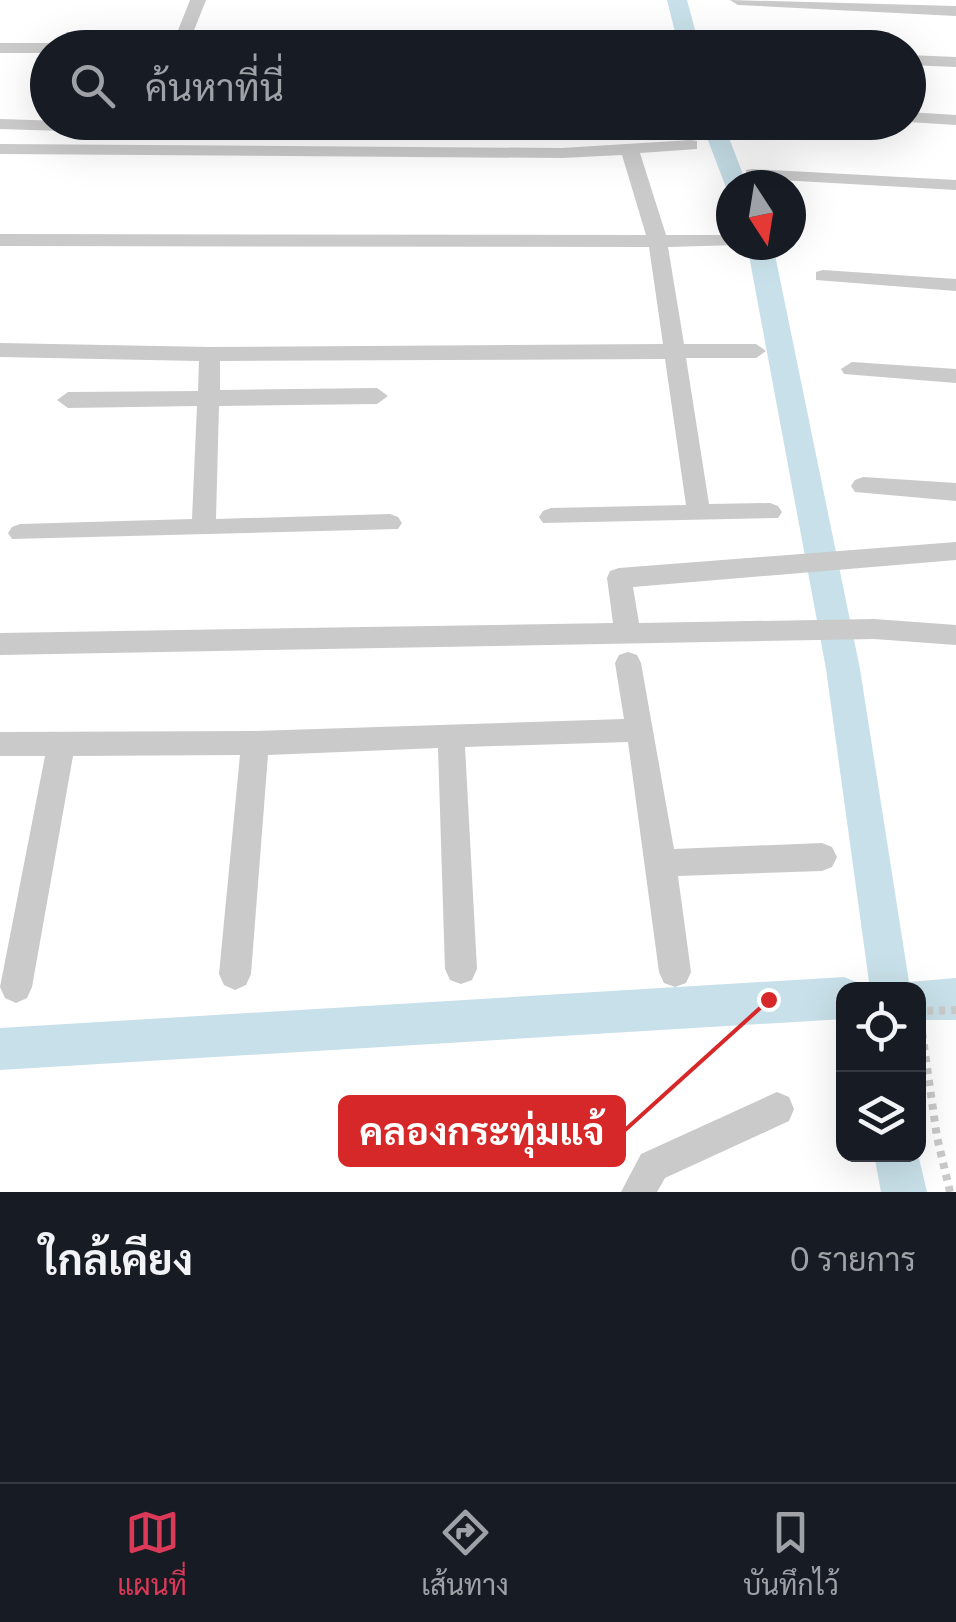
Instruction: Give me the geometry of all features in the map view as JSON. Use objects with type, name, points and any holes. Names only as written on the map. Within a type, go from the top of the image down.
[{"type":"street","points":[[186,30],[198,0]]},
{"type":"street","points":[[738,0],[956,11]]},
{"type":"street","points":[[0,48],[30,48]]},
{"type":"street","points":[[926,61],[956,62]]},
{"type":"street","points":[[926,118],[956,120]]},
{"type":"street","points":[[0,124],[30,124]]},
{"type":"street","points":[[0,149],[523,153],[692,145]]},
{"type":"street","points":[[630,150],[658,242],[699,514]]},
{"type":"street","points":[[806,177],[956,185]]},
{"type":"street","points":[[0,240],[236,244],[716,241]]},
{"type":"street","points":[[823,276],[956,285]]},
{"type":"street","points":[[0,350],[210,354],[673,348],[756,351]]},
{"type":"street","points":[[204,528],[210,354]]},
{"type":"street","points":[[852,369],[956,376]]},
{"type":"street","points":[[68,400],[377,396]]},
{"type":"street","points":[[864,486],[956,492]]},
{"type":"street","points":[[551,517],[770,512]]},
{"type":"street","points":[[20,533],[390,523]]},
{"type":"street","points":[[675,972],[619,578],[956,552]]},
{"type":"street","points":[[0,644],[628,649],[767,632],[874,629],[956,636]]},
{"type":"street","points":[[0,744],[255,743],[642,730]]},
{"type":"street","points":[[451,736],[461,969]]},
{"type":"street","points":[[235,974],[255,743]]},
{"type":"street","points":[[16,987],[61,744]]},
{"type":"street","points":[[662,862],[822,858]]},
{"type":"street","points":[[638,1192],[653,1166],[777,1109]]},
{"type":"path","points":[[950,1192],[942,1170],[918,1011],[956,1010]]},
{"type":"waterway","points":[[677,0],[685,30]]},
{"type":"waterway","points":[[719,140],[730,170]]},
{"type":"waterway","points":[[763,260],[843,669],[889,982]]},
{"type":"waterway","points":[[0,1049],[836,998]]},
{"type":"waterway","points":[[926,999],[956,999]]},
{"type":"waterway","points":[[898,1162],[904,1192]]},
{"type":"place","name":"คลองกระทุ่มแจ้","points":[[769,1000]]}]
